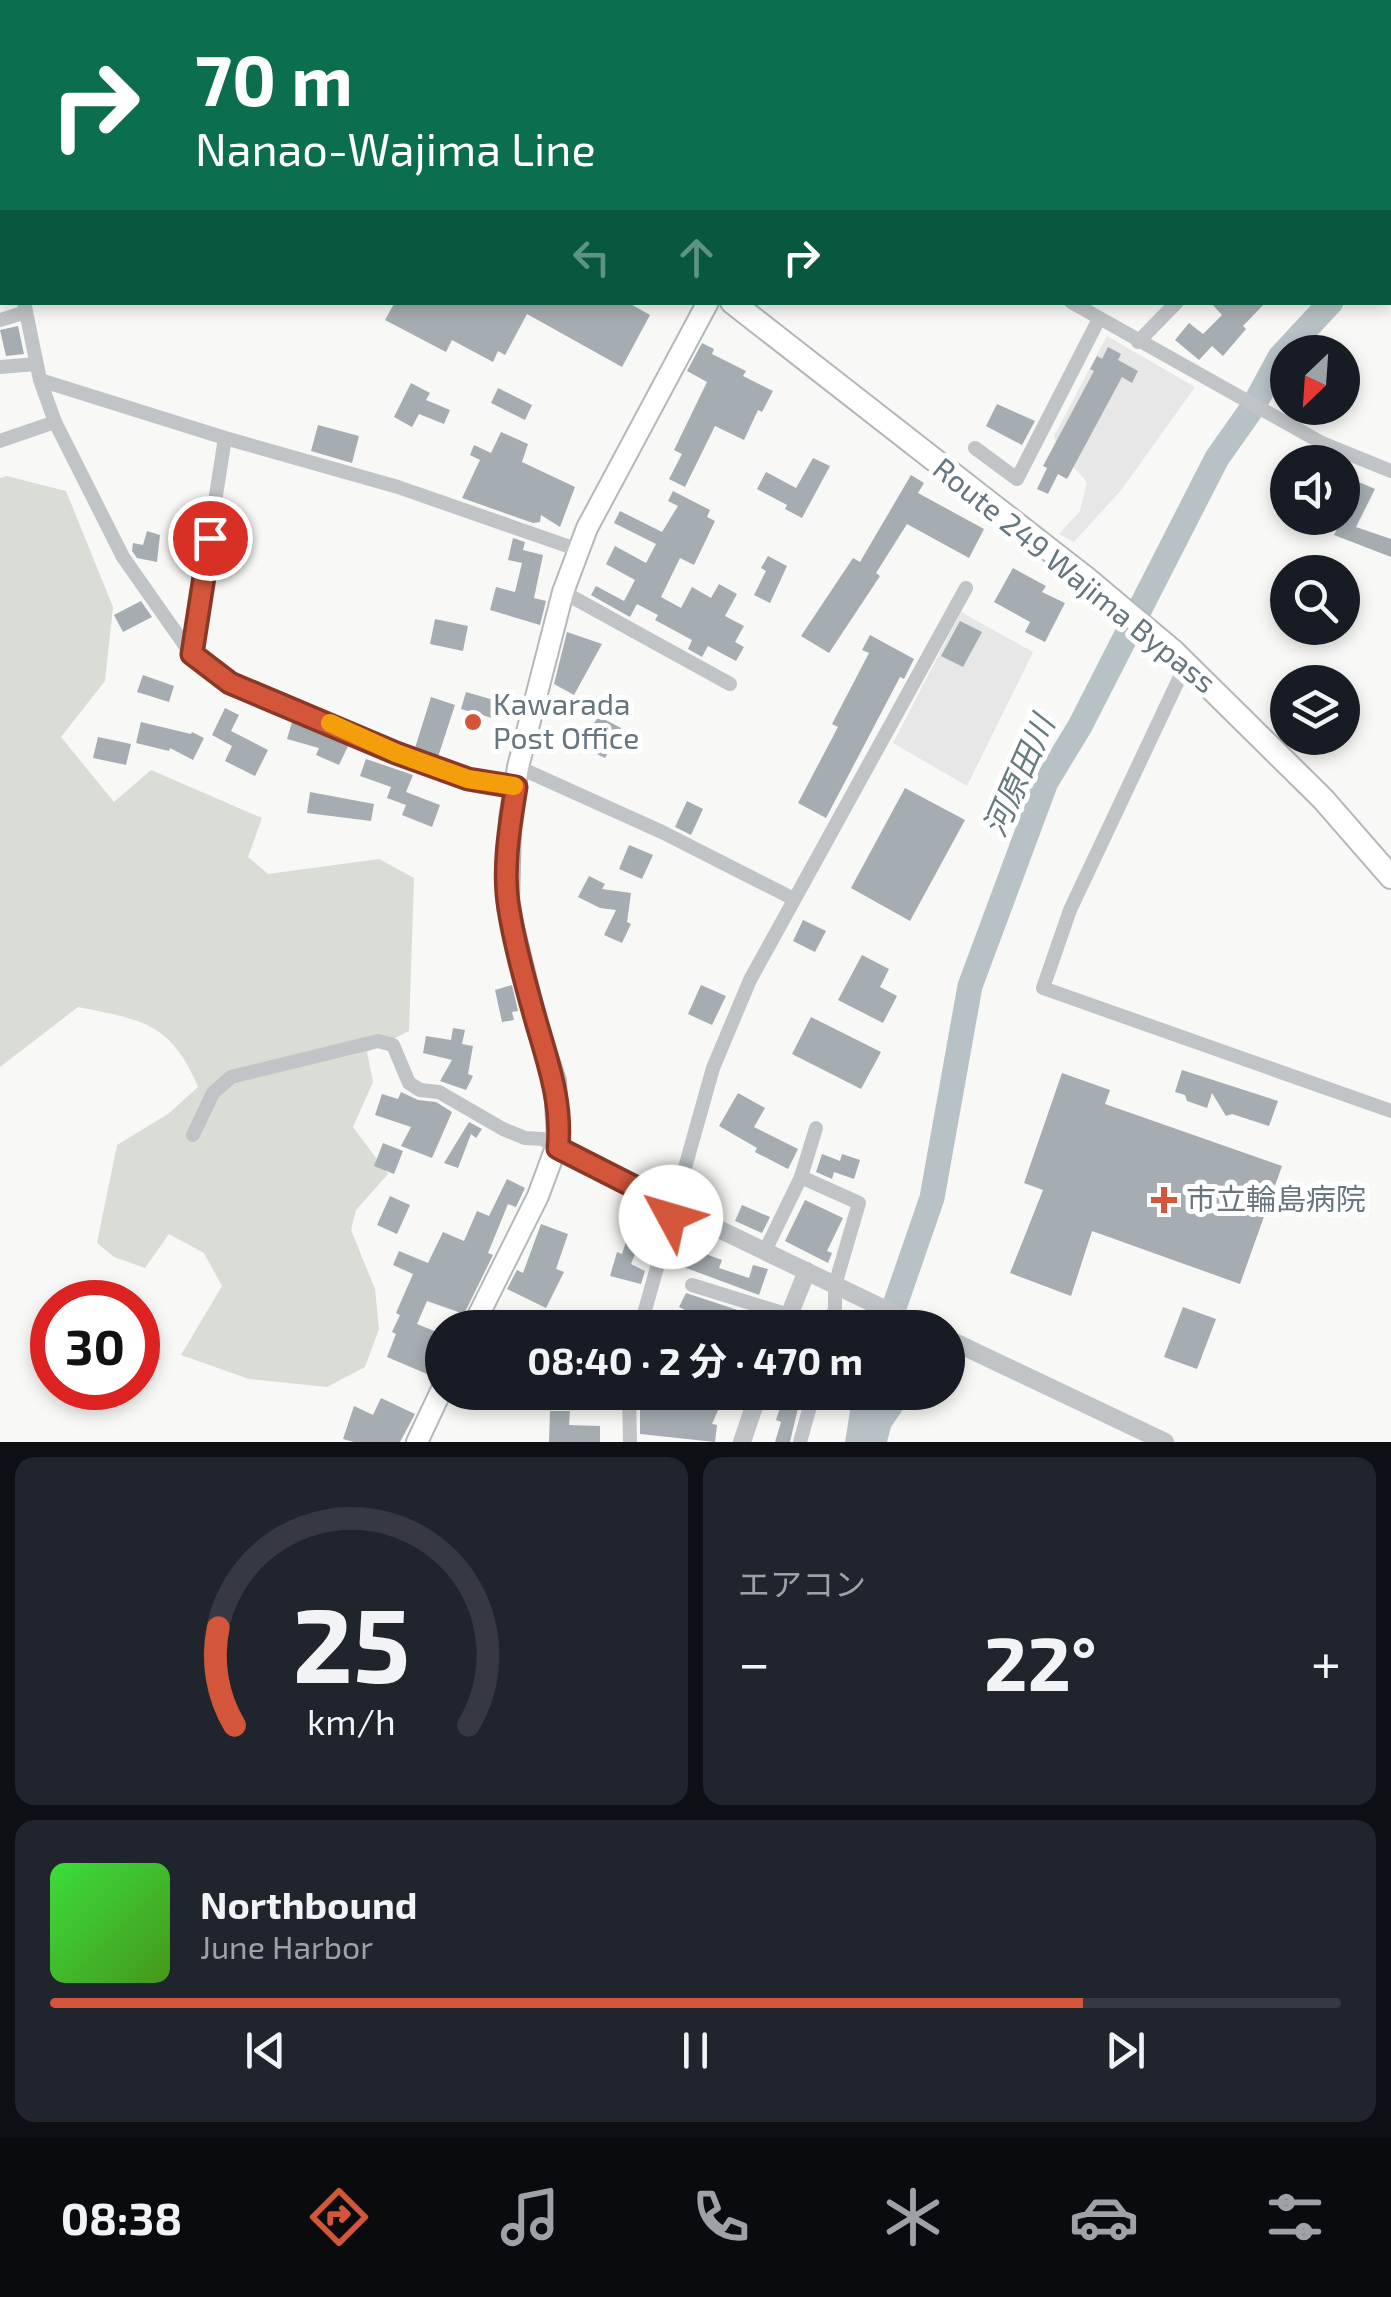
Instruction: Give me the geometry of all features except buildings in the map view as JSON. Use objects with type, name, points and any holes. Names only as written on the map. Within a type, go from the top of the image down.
[{"type":"highway","name":"Route 249 Wajima Bypass","points":[[736,305],[1086,579],[1180,658],[1323,800],[1391,877]]},
{"type":"main road","points":[[481,1310],[558,1148],[555,1082],[508,907],[516,777],[563,592],[579,550],[601,499],[706,305]]},
{"type":"main road","points":[[417,1442],[432,1410]]},
{"type":"street","points":[[1075,305],[1322,444],[1391,471]]},
{"type":"street","points":[[1138,342],[1174,305]]},
{"type":"street","points":[[0,320],[25,307],[40,380],[54,422],[123,557],[192,654],[230,683],[468,779],[516,777],[662,832],[792,898]]},
{"type":"street","points":[[975,448],[1017,478],[1098,319]]},
{"type":"street","points":[[0,367],[36,364]]},
{"type":"street","points":[[40,380],[398,488],[579,550]]},
{"type":"street","points":[[0,441],[54,422]]},
{"type":"street","points":[[192,654],[225,438]]},
{"type":"street","points":[[645,1310],[713,1068],[750,980],[966,588]]},
{"type":"street","points":[[563,592],[730,684]]},
{"type":"street","points":[[1180,658],[1070,910],[1044,988],[1391,1111]]},
{"type":"street","points":[[194,1135],[214,1093],[231,1077],[378,1041],[393,1045],[409,1083],[420,1090],[440,1092],[525,1138],[543,1139],[886,1310]]},
{"type":"street","points":[[764,1251],[801,1177],[816,1128]]},
{"type":"street","points":[[801,1177],[859,1203],[836,1285],[834,1310]]},
{"type":"street","points":[[790,1310],[806,1272]]},
{"type":"street","points":[[692,1285],[757,1310]]},
{"type":"street","points":[[965,1347],[1165,1442]]},
{"type":"street","points":[[629,1410],[630,1442]]},
{"type":"street","points":[[742,1442],[753,1410]]},
{"type":"street","points":[[800,1442],[809,1410]]},
{"type":"shaded area","points":[[1107,336],[1195,387],[1122,489],[1074,542],[1059,534],[1080,511],[1087,482],[1058,449],[1054,436]]},
{"type":"shaded area","points":[[7,476],[66,491],[113,607],[105,681],[61,737],[114,802],[151,770],[262,818],[248,857],[268,874],[379,859],[414,878],[409,1031],[367,1052],[373,1082],[353,1127],[388,1174],[356,1210],[351,1230],[375,1289],[379,1329],[365,1367],[327,1387],[249,1379],[181,1355],[222,1286],[204,1253],[169,1234],[145,1268],[114,1257],[97,1243],[117,1145],[168,1114],[198,1087],[188,1065],[165,1037],[137,1021],[78,1007],[0,1067],[0,478]]},
{"type":"shaded area","points":[[961,612],[1033,652],[967,786],[893,743]]},
{"type":"shaded area","points":[[850,1410],[902,1410],[887,1442],[845,1442]]},
{"type":"waterway","name":"河原田川","points":[[893,1310],[932,1198],[970,986],[1046,782],[1080,726],[1217,458],[1253,407],[1280,357],[1328,305]]},
{"type":"slow traffic","points":[[330,723],[468,779],[514,786]]},
{"type":"place","name":"Kawarada Post Office","points":[[473,722]]},
{"type":"place","name":"市立輪島病院","points":[[1164,1200]]},
{"type":"route","points":[[210,538],[192,654],[201,663],[230,683],[396,753],[468,779],[516,787],[510,819],[508,907],[555,1082],[558,1148],[590,1168],[674,1207],[671,1217]]}]
